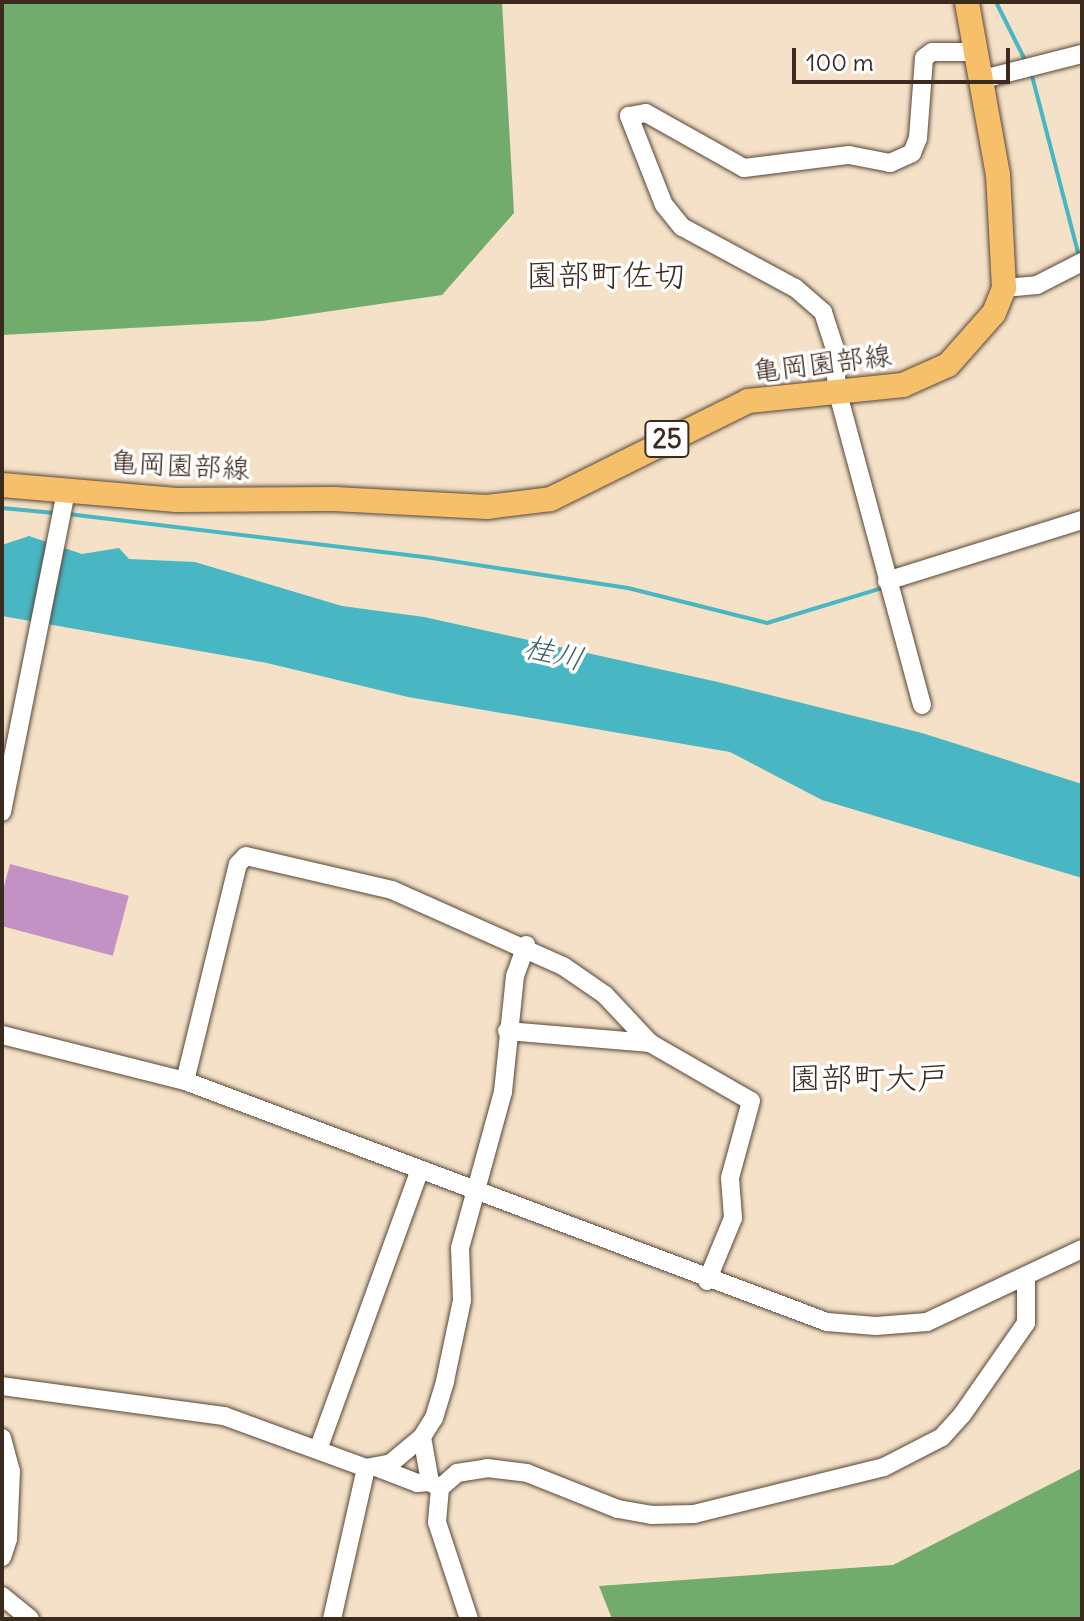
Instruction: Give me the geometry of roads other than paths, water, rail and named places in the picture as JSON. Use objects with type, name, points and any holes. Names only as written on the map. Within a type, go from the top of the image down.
[{"type":"main road","name":"亀岡園部線","points":[[2,485],[176,500],[334,499],[487,507],[551,499],[748,401],[903,385],[948,365],[986,324],[1004,288],[998,175],[967,2]]},
{"type":"street","points":[[922,705],[837,391],[834,346],[823,312],[795,288],[682,227],[664,205],[629,116],[646,113],[744,168],[849,155],[890,163],[912,153],[918,138],[924,58],[932,52],[976,52]]},
{"type":"street","points":[[979,80],[1082,54]]},
{"type":"street","points":[[1004,288],[1037,285],[1082,262]]},
{"type":"street","points":[[2,812],[22,733],[66,492]]},
{"type":"street","points":[[887,581],[1082,520]]},
{"type":"street","points":[[185,1081],[238,864],[246,856],[392,890],[526,945],[605,995],[650,1043],[751,1101],[730,1178],[733,1218],[707,1281]]},
{"type":"street","points":[[371,1468],[391,1463],[422,1437],[434,1418],[462,1300],[460,1248],[503,1092],[515,976],[526,945]]},
{"type":"street","points":[[507,1031],[650,1043]]},
{"type":"street","points":[[2,1035],[185,1081],[707,1281],[827,1322],[876,1326],[927,1322],[1082,1249]]},
{"type":"street","points":[[319,1447],[419,1172]]},
{"type":"street","points":[[2,1386],[224,1416],[417,1483],[435,1485],[457,1473],[487,1468],[527,1473],[618,1509],[651,1515],[694,1514],[884,1467],[942,1437],[962,1415],[1026,1323],[1026,1277]]},
{"type":"street","points":[[422,1437],[435,1485],[437,1522],[469,1619]]},
{"type":"street","points":[[2,1438],[11,1471],[8,1539],[2,1557]]},
{"type":"street","points":[[332,1619],[371,1468]]},
{"type":"street","points":[[2,1596],[30,1619]]},
{"type":"water","name":"桂川","points":[[29,536],[82,554],[119,548],[129,559],[195,562],[342,606],[424,617],[718,682],[922,733],[1082,784],[1082,878],[822,800],[730,752],[408,697],[267,663],[2,616],[2,545]]},
{"type":"waterway","points":[[996,2],[1027,64]]},
{"type":"waterway","points":[[1031,72],[1079,256]]},
{"type":"waterway","points":[[2,508],[55,513]]},
{"type":"waterway","points":[[68,514],[432,558],[628,588],[767,623],[882,588]]},
{"type":"district","name":"園部町佐切","points":[[606,275]]},
{"type":"district","name":"園部町大戸","points":[[869,1078]]}]
